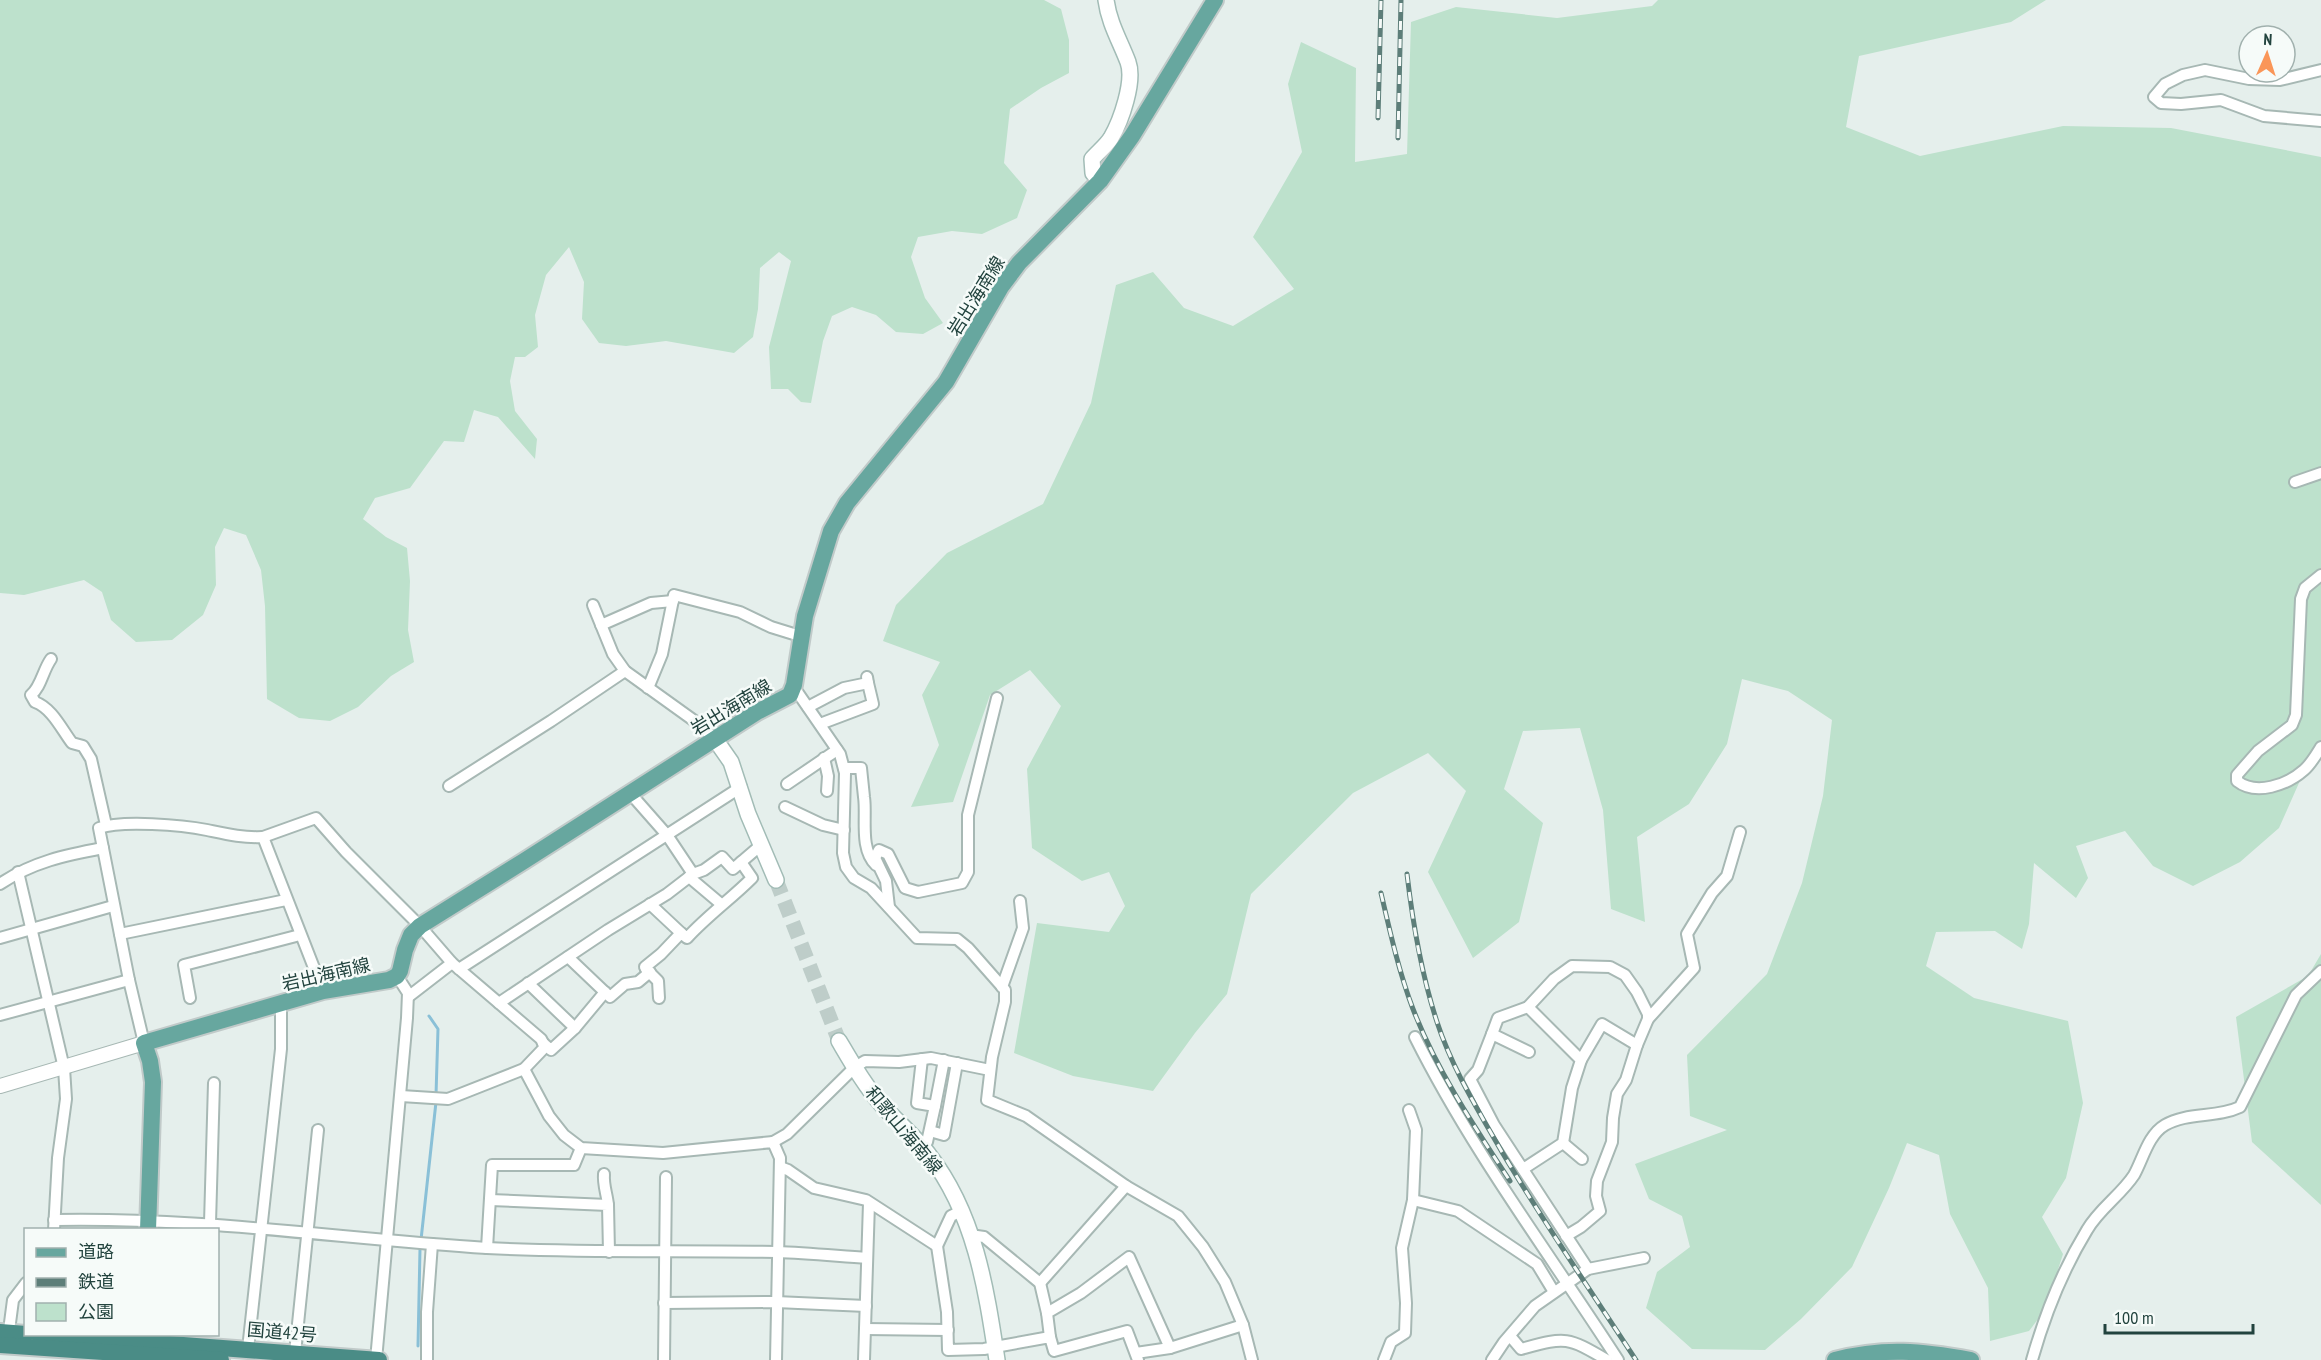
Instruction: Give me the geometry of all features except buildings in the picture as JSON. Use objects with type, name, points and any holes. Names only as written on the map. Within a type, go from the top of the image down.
[{"type":"highway","name":"国道42号","points":[[46,1336],[221,1360]]},
{"type":"highway","name":"国道42号","points":[[8,1338],[144,1348],[249,1349],[377,1360]]},
{"type":"main road","points":[[1100,181],[1093,173],[1092,159],[1110,139],[1118,123],[1130,85],[1130,70],[1114,32],[1106,0]]},
{"type":"main road","name":"岩出海南線","points":[[144,1043],[323,991],[382,981],[397,976],[411,935],[420,926],[757,712],[790,695],[800,636],[831,531],[847,503],[946,382],[1001,287],[1019,263],[1100,181],[1132,136],[1215,0]]},
{"type":"main road","points":[[715,739],[731,762],[748,814],[776,880]]},
{"type":"main road","name":"和歌山海南線","points":[[839,1041],[881,1104],[929,1154],[955,1194],[981,1266],[996,1354]]},
{"type":"main road","points":[[144,1043],[153,1082],[148,1225]]},
{"type":"main road","points":[[1835,1360],[1908,1350],[1971,1360]]},
{"type":"street","points":[[2321,70],[2280,80],[2249,79],[2205,70],[2183,75],[2165,84],[2154,97],[2161,103],[2181,104],[2221,100],[2264,116],[2321,121]]},
{"type":"street","points":[[2295,482],[2321,474]]},
{"type":"street","points":[[2321,575],[2305,588],[2301,599],[2296,715],[2292,725],[2258,751],[2237,775],[2237,782],[2243,786],[2263,789],[2287,781],[2304,771],[2321,747]]},
{"type":"street","points":[[648,688],[662,654],[674,596],[740,612],[771,627],[800,636]]},
{"type":"street","points":[[601,625],[651,603],[673,601]]},
{"type":"street","points":[[594,605],[613,654],[625,671],[696,722],[715,739]]},
{"type":"street","points":[[51,659],[44,668],[36,691],[31,694],[35,702],[43,705],[50,713],[72,743],[82,746],[91,759],[106,825]]},
{"type":"street","points":[[449,786],[552,722],[625,671]]},
{"type":"street","points":[[808,707],[844,688],[868,680],[873,704]]},
{"type":"street","points":[[792,691],[798,693],[820,724],[837,750],[844,768],[846,867],[854,878],[870,888],[917,938],[957,939],[968,948],[1005,990],[1005,1002],[990,1070],[987,1100],[1026,1116],[1126,1186],[1178,1216],[1203,1247],[1225,1282],[1243,1325],[1252,1360]]},
{"type":"street","points":[[889,908],[886,881],[875,858],[879,850],[888,854],[905,888],[918,892],[962,883],[968,872],[968,815],[997,698]]},
{"type":"street","points":[[820,724],[885,699]]},
{"type":"street","points":[[787,784],[837,750]]},
{"type":"street","points":[[824,758],[828,776],[827,791]]},
{"type":"street","points":[[844,768],[861,768],[864,796],[863,827],[871,861],[880,869]]},
{"type":"street","points":[[408,997],[741,787]]},
{"type":"street","points":[[630,794],[667,835],[691,875],[721,904]]},
{"type":"street","points":[[784,807],[823,825],[844,830]]},
{"type":"street","points":[[0,1086],[144,1043],[99,828],[106,825],[127,823],[205,829],[244,838],[263,837],[316,818],[456,966],[551,1050],[575,1028],[605,992]]},
{"type":"street","points":[[1566,1236],[1600,1211],[1596,1196],[1597,1181],[1612,1142],[1617,1094],[1626,1080],[1648,1019],[1694,968],[1687,934],[1712,893],[1727,876],[1740,832]]},
{"type":"street","points":[[263,837],[323,991]]},
{"type":"street","points":[[499,1003],[722,856],[733,869],[761,845]]},
{"type":"street","points":[[0,884],[18,872],[53,858],[103,848]]},
{"type":"street","points":[[650,904],[687,938],[721,904],[733,897],[752,878],[741,862]]},
{"type":"street","points":[[18,872],[33,929],[63,1068],[66,1099],[58,1158],[54,1225],[210,1223],[487,1248],[609,1252],[778,1252],[867,1258]]},
{"type":"street","points":[[120,934],[286,900]]},
{"type":"street","points":[[1002,987],[1023,928],[1020,901]]},
{"type":"street","points":[[0,938],[114,906]]},
{"type":"street","points":[[568,957],[610,997],[625,984],[638,982],[681,933]]},
{"type":"street","points":[[190,998],[184,965],[300,935]]},
{"type":"street","points":[[1588,1269],[1494,1125],[1470,1078],[1478,1070],[1498,1018],[1528,1007],[1554,979],[1572,966],[1610,968],[1625,975],[1637,992],[1648,1014],[1648,1019]]},
{"type":"street","points":[[647,970],[658,981],[659,998]]},
{"type":"street","points":[[2032,1360],[2045,1316],[2066,1267],[2095,1219],[2133,1176],[2156,1133],[2164,1125],[2182,1119],[2240,1107],[2296,995],[2321,971]]},
{"type":"street","points":[[377,1360],[408,997],[397,976]]},
{"type":"street","points":[[0,1015],[129,980]]},
{"type":"street","points":[[528,983],[575,1028]]},
{"type":"street","points":[[249,1349],[281,1049],[281,1004]]},
{"type":"street","points":[[1528,1007],[1581,1060]]},
{"type":"street","points":[[1523,1169],[1563,1143],[1572,1088],[1581,1060],[1602,1024],[1637,1045]]},
{"type":"street","points":[[1492,1034],[1529,1052]]},
{"type":"street","points":[[1415,1037],[1436,1080],[1615,1360]]},
{"type":"street","points":[[401,1096],[448,1099],[524,1069],[544,1047],[543,1043]]},
{"type":"street","points":[[922,1059],[917,1103],[935,1106]]},
{"type":"street","points":[[524,1069],[549,1116],[564,1135],[581,1148],[663,1153],[773,1142],[787,1134],[855,1067],[865,1061],[944,1060],[990,1070]]},
{"type":"street","points":[[922,1147],[927,1142],[930,1131],[944,1060]]},
{"type":"street","points":[[930,1131],[944,1135],[957,1063]]},
{"type":"street","points":[[210,1223],[214,1083]]},
{"type":"street","points":[[1384,1360],[1391,1342],[1405,1333],[1406,1303],[1402,1248],[1413,1200],[1416,1130],[1409,1110]]},
{"type":"street","points":[[295,1353],[318,1130]]},
{"type":"street","points":[[773,1142],[780,1158],[776,1360]]},
{"type":"street","points":[[1563,1143],[1582,1159]]},
{"type":"street","points":[[487,1248],[492,1165],[574,1165],[581,1148]]},
{"type":"street","points":[[780,1167],[814,1188],[866,1200],[937,1246]]},
{"type":"street","points":[[604,1174],[603,1187],[608,1205],[609,1252]]},
{"type":"street","points":[[664,1360],[666,1177]]},
{"type":"street","points":[[1040,1283],[1126,1186]]},
{"type":"street","points":[[490,1200],[608,1205]]},
{"type":"street","points":[[1413,1200],[1458,1211],[1537,1264],[1554,1292]]},
{"type":"street","points":[[864,1360],[869,1203]]},
{"type":"street","points":[[962,1211],[951,1216],[937,1246],[943,1273],[949,1355],[996,1354],[1050,1337]]},
{"type":"street","points":[[970,1234],[984,1237],[1040,1283],[1054,1356],[1127,1331],[1137,1356],[1243,1325]]},
{"type":"street","points":[[427,1360],[427,1312],[432,1244]]},
{"type":"street","points":[[1047,1313],[1081,1293],[1129,1257],[1170,1348]]},
{"type":"street","points":[[1492,1360],[1535,1306],[1567,1283],[1588,1269],[1644,1258]]},
{"type":"street","points":[[8,1338],[13,1300],[24,1286]]},
{"type":"street","points":[[664,1303],[776,1302],[866,1306]]},
{"type":"street","points":[[865,1329],[948,1330]]},
{"type":"street","points":[[1509,1336],[1521,1349],[1562,1339],[1571,1340],[1615,1360]]},
{"type":"green space","points":[[0,0],[1044,0],[1061,9],[1069,40],[1069,73],[1010,109],[1004,163],[1027,190],[1017,218],[982,234],[952,231],[918,237],[911,257],[925,298],[943,323],[923,334],[896,332],[876,315],[852,307],[832,316],[823,341],[811,403],[801,402],[788,389],[771,389],[769,347],[791,261],[779,252],[760,268],[758,309],[753,337],[734,353],[666,341],[626,346],[599,343],[582,319],[584,282],[569,247],[546,275],[535,315],[538,347],[525,357],[515,357],[510,381],[515,411],[537,439],[535,459],[498,417],[474,410],[464,442],[444,441],[410,488],[375,498],[363,519],[386,537],[407,548],[410,581],[408,630],[414,662],[391,676],[358,707],[330,721],[299,718],[267,699],[265,606],[261,570],[246,535],[224,528],[215,547],[216,585],[203,615],[172,640],[136,642],[111,620],[102,592],[84,580],[24,595],[0,593]]},
{"type":"green space","points":[[1658,0],[2046,0],[2011,22],[1859,56],[1846,127],[1920,156],[2063,126],[2171,128],[2321,157],[2321,758],[2310,758],[2279,828],[2240,862],[2193,886],[2153,866],[2125,831],[2076,846],[2088,878],[2076,898],[2034,863],[2029,924],[2022,949],[1995,931],[1936,932],[1926,966],[1974,998],[2068,1021],[2083,1103],[2066,1178],[2042,1217],[2063,1254],[2045,1310],[2029,1331],[1990,1341],[1988,1288],[1950,1214],[1939,1155],[1907,1143],[1852,1267],[1801,1319],[1765,1350],[1692,1349],[1646,1308],[1657,1272],[1690,1247],[1682,1216],[1649,1199],[1635,1164],[1727,1130],[1690,1116],[1687,1055],[1767,974],[1802,883],[1823,796],[1832,720],[1788,691],[1742,679],[1727,744],[1689,804],[1637,837],[1645,922],[1611,909],[1603,810],[1580,728],[1523,731],[1504,789],[1543,823],[1519,922],[1473,958],[1428,872],[1466,791],[1428,753],[1353,793],[1251,894],[1227,994],[1153,1091],[1073,1076],[1014,1053],[1037,923],[1109,932],[1125,906],[1109,872],[1082,881],[1032,848],[1027,769],[1061,706],[1030,670],[990,695],[953,802],[911,807],[939,745],[922,695],[940,662],[883,641],[896,605],[947,553],[1043,504],[1091,403],[1116,285],[1153,272],[1184,308],[1233,326],[1294,289],[1253,237],[1302,152],[1288,84],[1301,42],[1356,68],[1355,162],[1407,154],[1411,22],[1456,7],[1557,18],[1652,6]]},
{"type":"green space","points":[[2321,954],[2321,1205],[2252,1142],[2236,1017],[2308,976]]},
{"type":"waterway","points":[[429,1016],[438,1029],[436,1095]]},
{"type":"waterway","points":[[418,1346],[420,1249],[436,1102]]},
{"type":"tunnel","points":[[776,880],[839,1041]]},
{"type":"railway","points":[[1378,118],[1381,0]]},
{"type":"railway","points":[[1398,138],[1401,0]]},
{"type":"railway","points":[[1407,874],[1426,985],[1443,1039],[1458,1072],[1518,1178],[1636,1360]]},
{"type":"railway","points":[[1381,893],[1403,981],[1423,1032],[1457,1098],[1510,1181]]}]
